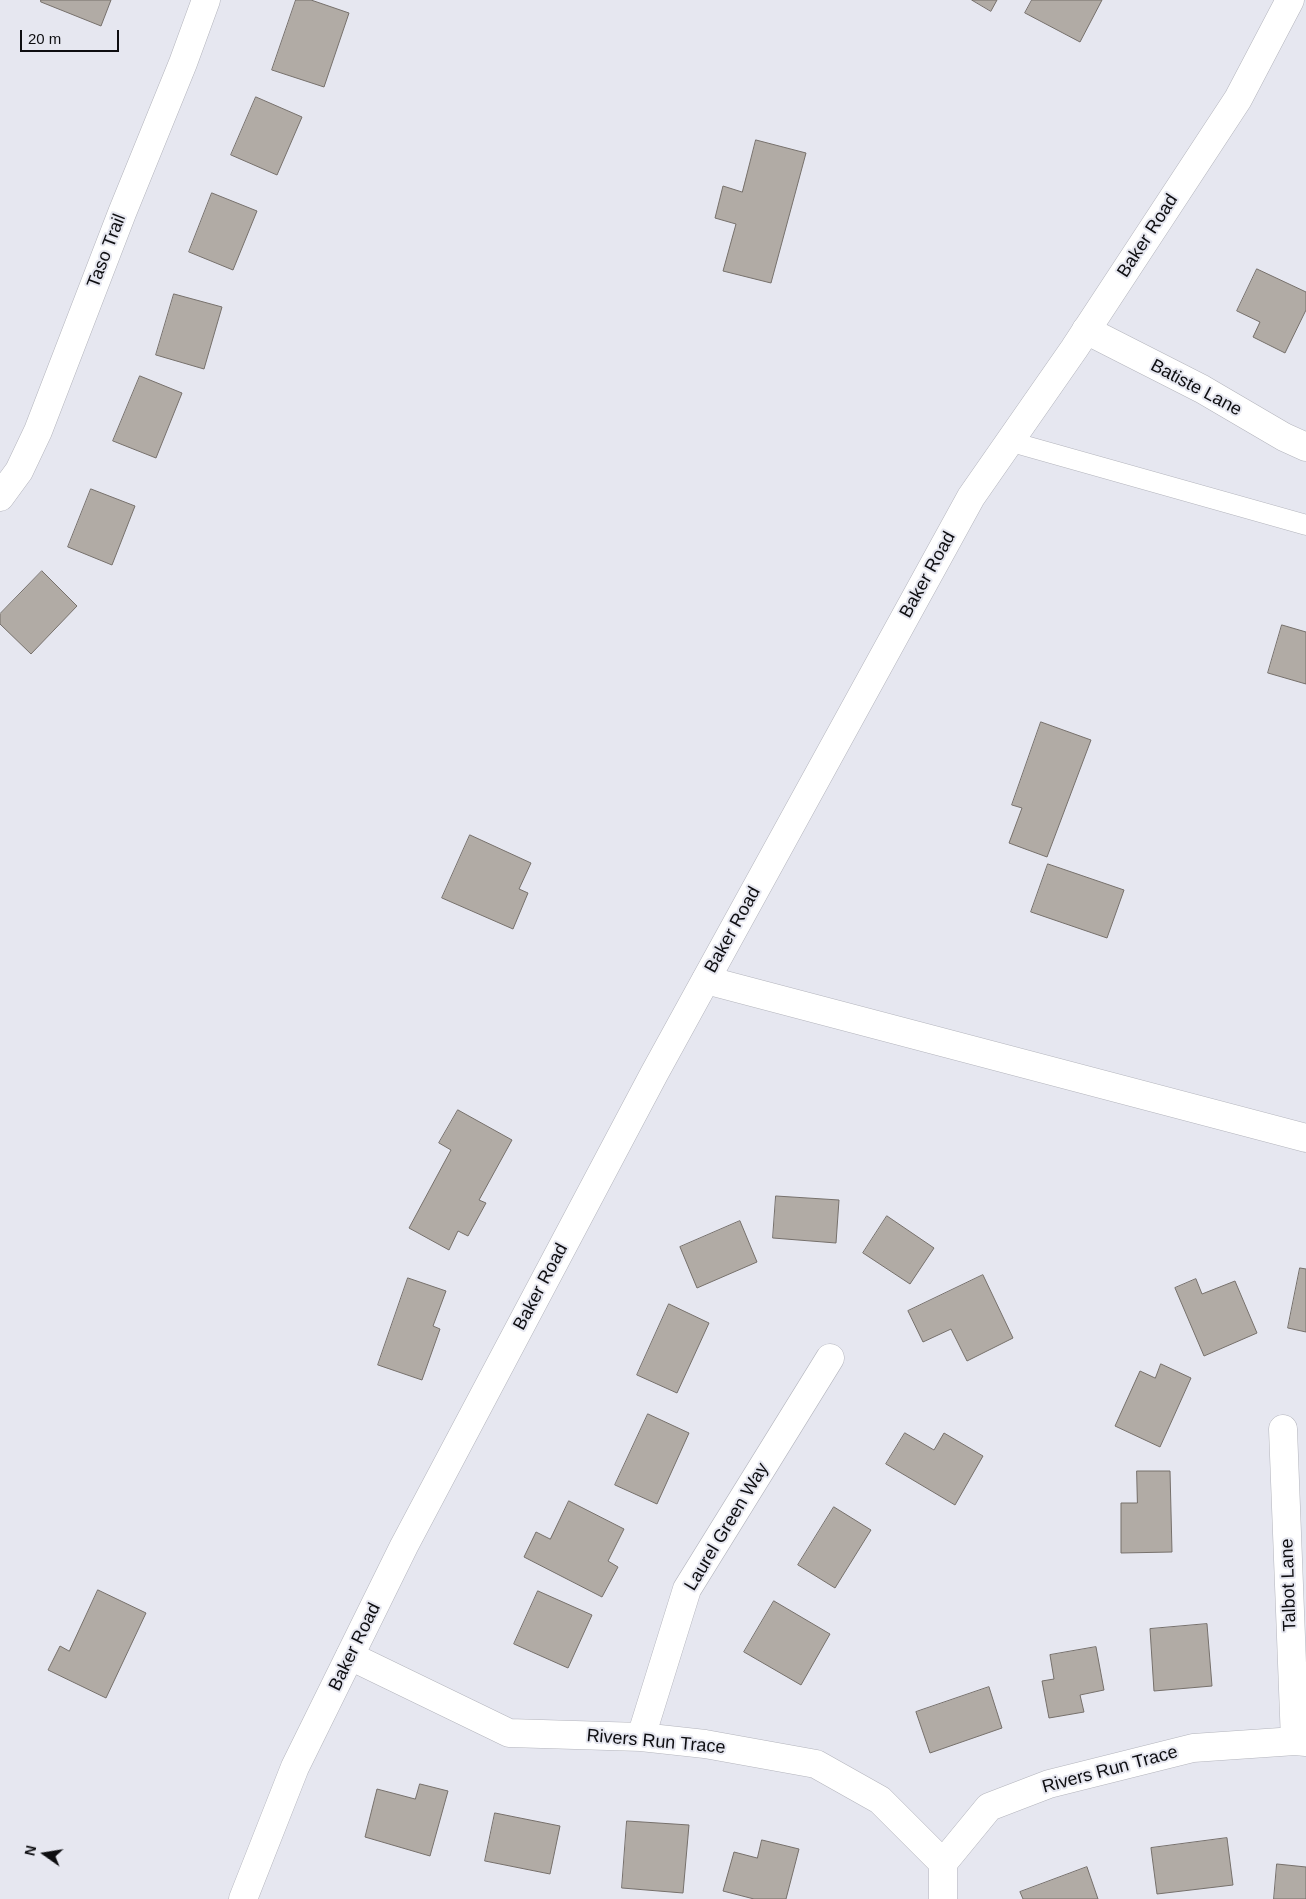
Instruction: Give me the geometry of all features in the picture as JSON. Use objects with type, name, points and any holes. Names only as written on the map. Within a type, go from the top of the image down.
[{"type":"street","name":"Taso Trail","points":[[0,497],[19,472],[38,431],[206,0]]},
{"type":"street","name":"Baker Road","points":[[244,1899],[296,1766],[404,1546],[654,1074],[976,486],[1086,330],[1238,99],[1290,0]]},
{"type":"street","name":"Batiste Lane","points":[[1086,330],[1202,389],[1284,437],[1306,447]]},
{"type":"street","points":[[706,980],[1306,1138]]},
{"type":"street","name":"Laurel Green Way","points":[[641,1737],[687,1590],[830,1358]]},
{"type":"street","name":"Talbot Lane","points":[[1283,1429],[1300,1741]]},
{"type":"street","name":"Rivers Run Trace","points":[[350,1656],[509,1733],[641,1737],[705,1744],[816,1764],[880,1800],[943,1863],[989,1807],[1050,1784],[1193,1748],[1300,1741]]},
{"type":"street","points":[[943,1863],[943,1899]]},
{"type":"lane","points":[[1008,441],[1306,525]]},
{"type":"building","points":[[41,0],[111,0],[101,26],[41,2]]},
{"type":"building","points":[[296,0],[311,0],[349,13],[324,87],[272,70]]},
{"type":"building","points":[[972,0],[997,0],[991,11]]},
{"type":"building","points":[[1032,0],[1102,0],[1080,42],[1025,13]]},
{"type":"building","points":[[256,97],[302,117],[277,175],[231,155]]},
{"type":"building","points":[[756,140],[806,153],[771,283],[723,271],[736,224],[715,218],[723,186],[742,192]]},
{"type":"building","points":[[212,193],[257,211],[233,270],[189,252]]},
{"type":"building","points":[[1257,269],[1306,292],[1306,310],[1285,353],[1253,337],[1260,322],[1237,311]]},
{"type":"building","points":[[174,294],[222,307],[204,369],[156,355]]},
{"type":"building","points":[[140,376],[182,393],[156,458],[113,441]]},
{"type":"building","points":[[91,489],[135,506],[112,565],[68,547]]},
{"type":"building","points":[[42,571],[77,606],[31,654],[0,624],[0,614]]},
{"type":"building","points":[[1282,625],[1306,632],[1306,684],[1268,673]]},
{"type":"building","points":[[1041,722],[1091,740],[1047,857],[1009,843],[1022,808],[1012,805]]},
{"type":"building","points":[[470,835],[531,863],[519,889],[528,893],[513,929],[442,898]]},
{"type":"building","points":[[1048,864],[1124,890],[1107,938],[1031,912]]},
{"type":"building","points":[[458,1110],[512,1140],[479,1200],[486,1203],[468,1236],[458,1231],[449,1250],[409,1228],[451,1150],[439,1143]]},
{"type":"building","points":[[776,1196],[839,1200],[836,1243],[773,1238]]},
{"type":"building","points":[[887,1216],[934,1248],[910,1284],[863,1253]]},
{"type":"building","points":[[740,1221],[757,1262],[697,1288],[680,1247]]},
{"type":"building","points":[[1300,1268],[1306,1269],[1306,1332],[1288,1328]]},
{"type":"building","points":[[983,1275],[1013,1338],[967,1361],[951,1329],[923,1342],[908,1311]]},
{"type":"building","points":[[408,1278],[446,1291],[433,1326],[440,1329],[422,1380],[378,1365]]},
{"type":"building","points":[[1196,1279],[1202,1294],[1235,1281],[1257,1333],[1204,1356],[1175,1288]]},
{"type":"building","points":[[669,1304],[709,1323],[677,1393],[637,1375]]},
{"type":"building","points":[[1161,1364],[1191,1378],[1160,1447],[1115,1426],[1140,1371],[1155,1378]]},
{"type":"building","points":[[648,1414],[689,1433],[657,1504],[615,1485]]},
{"type":"building","points":[[905,1433],[934,1450],[944,1433],[983,1456],[955,1505],[886,1464]]},
{"type":"building","points":[[1137,1471],[1170,1471],[1172,1552],[1121,1553],[1121,1503],[1137,1503]]},
{"type":"building","points":[[569,1501],[624,1529],[608,1561],[618,1567],[602,1597],[524,1557],[536,1532],[550,1539]]},
{"type":"building","points":[[834,1507],[871,1530],[835,1588],[798,1565]]},
{"type":"building","points":[[98,1590],[146,1613],[106,1698],[48,1670],[60,1646],[69,1651]]},
{"type":"building","points":[[538,1591],[592,1615],[568,1668],[514,1644]]},
{"type":"building","points":[[774,1601],[830,1634],[801,1685],[744,1652]]},
{"type":"building","points":[[1207,1624],[1212,1686],[1154,1691],[1150,1629]]},
{"type":"building","points":[[1096,1647],[1104,1690],[1080,1695],[1084,1712],[1049,1718],[1042,1681],[1054,1679],[1050,1655]]},
{"type":"building","points":[[989,1687],[1002,1728],[930,1753],[916,1712]]},
{"type":"building","points":[[420,1784],[448,1791],[430,1856],[365,1837],[377,1789],[415,1799]]},
{"type":"building","points":[[495,1813],[560,1826],[550,1874],[485,1861]]},
{"type":"building","points":[[627,1821],[689,1825],[683,1893],[622,1888]]},
{"type":"building","points":[[1227,1838],[1233,1885],[1157,1894],[1151,1848]]},
{"type":"building","points":[[762,1840],[799,1849],[786,1899],[754,1899],[723,1891],[734,1852],[757,1858]]},
{"type":"building","points":[[1277,1864],[1306,1867],[1306,1899],[1274,1899]]},
{"type":"building","points":[[1087,1867],[1098,1899],[1023,1899],[1020,1892]]}]
